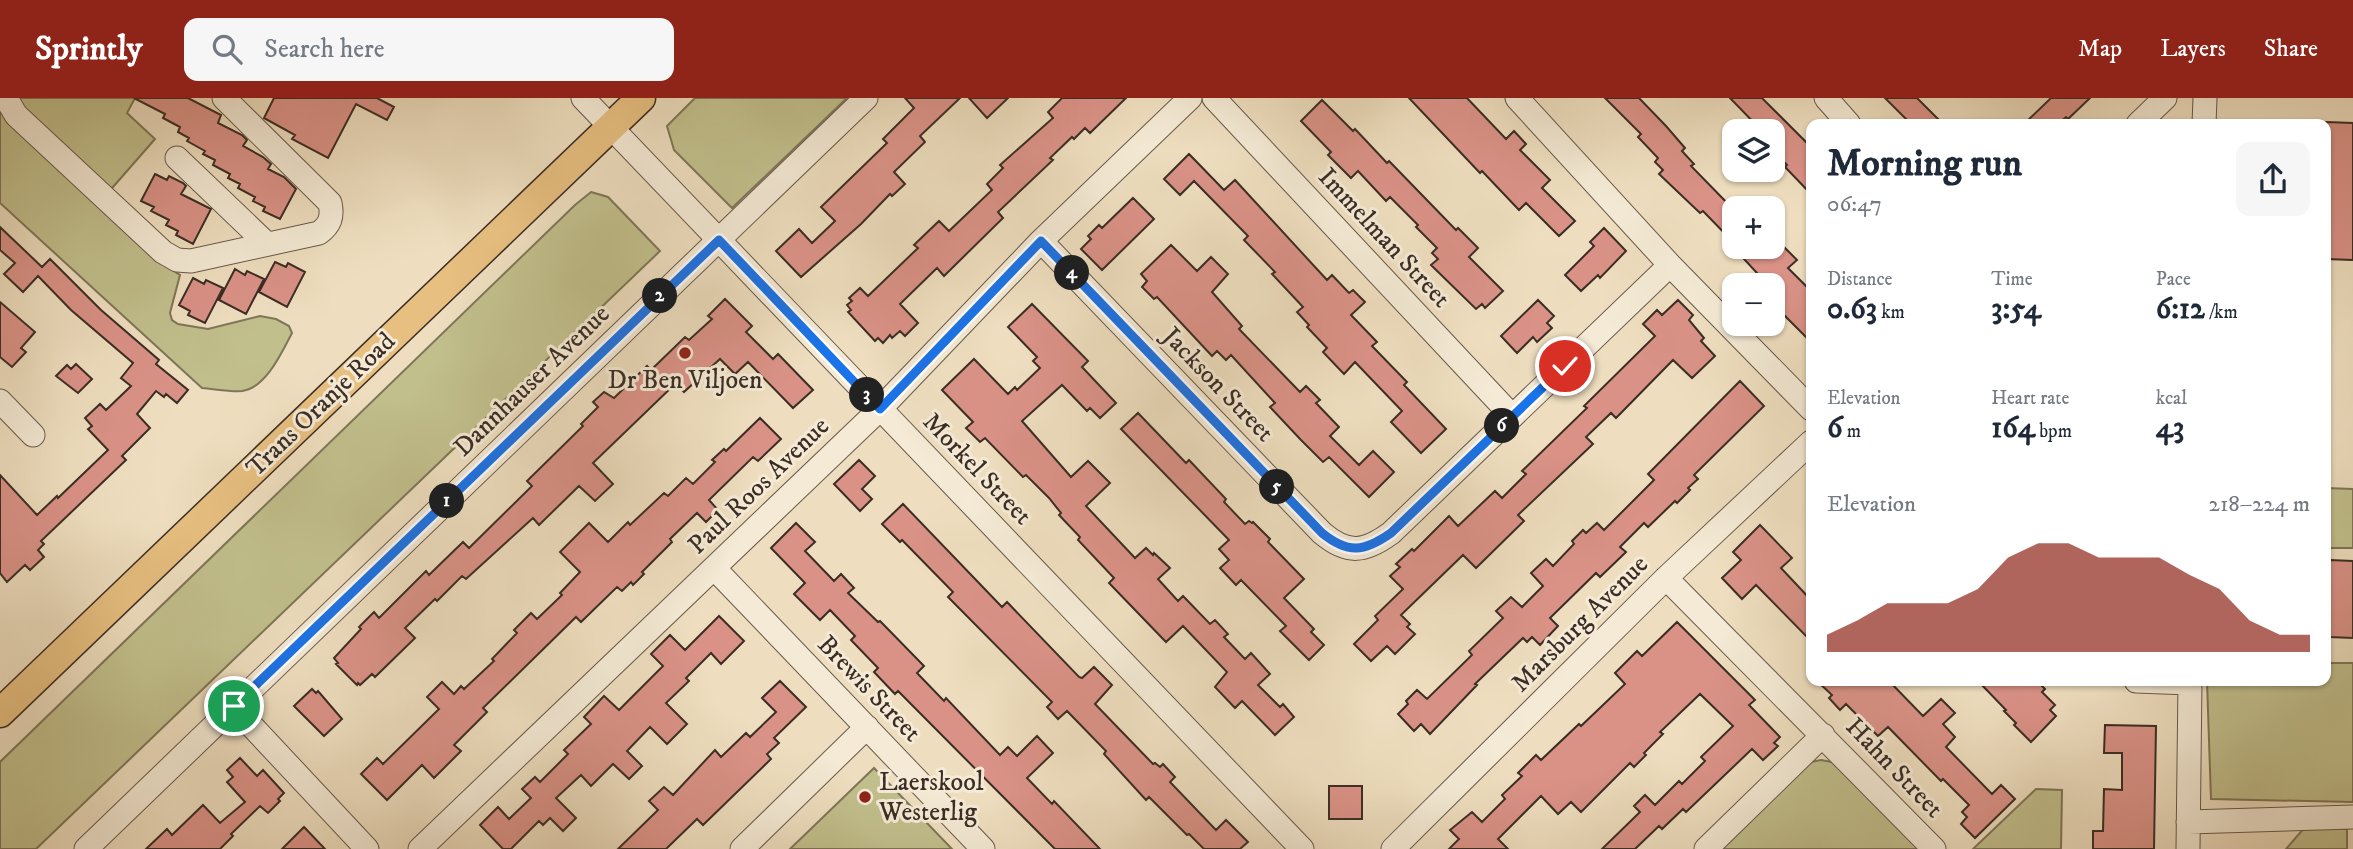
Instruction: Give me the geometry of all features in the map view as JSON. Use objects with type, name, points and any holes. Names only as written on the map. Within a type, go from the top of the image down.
[{"type":"main road","name":"Trans Oranje Road","points":[[0,713],[641,98]]},
{"type":"street","points":[[6,98],[16,115],[170,257],[177,260],[191,261],[319,233],[326,228],[332,213],[330,204],[224,98]]},
{"type":"street","name":"Morkel Street","points":[[583,98],[1302,849]]},
{"type":"street","name":"Dannhauser Avenue","points":[[86,849],[866,98]]},
{"type":"street","name":"Paul Roos Avenue","points":[[420,849],[880,409],[1041,241],[1190,98]]},
{"type":"street","name":"Immelman Street","points":[[1214,98],[1512,416]]},
{"type":"street","points":[[1517,98],[1670,265],[1806,404]]},
{"type":"street","points":[[2143,119],[2165,98]]},
{"type":"street","points":[[2204,119],[2205,98]]},
{"type":"street","points":[[177,158],[267,244]]},
{"type":"street","name":"Jackson Street","points":[[1041,241],[1322,533],[1342,547],[1365,548],[1391,533],[1512,416]]},
{"type":"street","points":[[1512,416],[1670,265]]},
{"type":"street","points":[[0,401],[33,435]]},
{"type":"street","name":"Marsburg Avenue","points":[[1392,849],[1666,578],[1806,447]]},
{"type":"street","name":"Brewis Street","points":[[714,568],[983,849]]},
{"type":"street","name":"Hahn Street","points":[[1666,578],[1934,849]]},
{"type":"street","points":[[2188,849],[2190,686]]},
{"type":"street","points":[[234,706],[367,849]]},
{"type":"street","points":[[742,849],[867,727]]},
{"type":"street","points":[[1706,849],[1823,735]]},
{"type":"street","points":[[2188,822],[2353,817]]},
{"type":"shaded area","points":[[0,98],[135,98],[127,113],[155,139],[99,203],[164,265],[180,275],[170,313],[172,320],[178,324],[208,329],[260,316],[276,319],[289,326],[292,333],[272,368],[259,383],[242,391],[202,388],[0,203]]},
{"type":"shaded area","points":[[695,98],[847,98],[732,208],[674,150],[667,126]]},
{"type":"shaded area","points":[[591,192],[608,197],[660,251],[36,849],[0,849],[0,762]]},
{"type":"shaded area","points":[[2331,488],[2353,489],[2353,548],[2331,548]]},
{"type":"shaded area","points":[[2331,663],[2353,663],[2353,802],[2211,799],[2207,686],[2331,686]]},
{"type":"shaded area","points":[[1821,760],[1837,763],[1921,849],[1722,849],[1811,762]]},
{"type":"shaded area","points":[[874,768],[952,849],[790,849]]},
{"type":"shaded area","points":[[2036,789],[2062,790],[2061,849],[1973,849]]},
{"type":"shaded area","points":[[2305,827],[2347,829],[2347,849],[2286,849]]},
{"type":"building","points":[[134,98],[188,98],[221,115],[218,123],[242,135],[247,140],[243,146],[263,157],[271,164],[268,169],[284,177],[296,189],[280,219],[263,211],[265,207],[253,201],[255,197],[238,188],[240,184],[228,178],[230,174],[213,165],[215,160],[187,141],[189,138],[178,132],[180,127],[163,118],[165,114]]},
{"type":"building","points":[[274,98],[377,98],[394,107],[387,120],[356,104],[328,158],[292,139],[295,135],[264,118]]},
{"type":"building","points":[[905,98],[960,98],[920,136],[925,142],[894,172],[905,184],[892,196],[890,194],[861,224],[801,277],[776,251],[799,229],[812,243],[835,221],[821,207],[887,143],[883,139],[914,108]]},
{"type":"building","points":[[969,98],[1008,98],[987,118]]},
{"type":"building","points":[[1062,98],[1126,98],[1090,133],[1085,128],[1050,158],[1053,160],[998,212],[1003,218],[944,276],[937,268],[900,304],[918,323],[905,336],[900,331],[892,338],[890,335],[883,343],[878,338],[875,341],[848,312],[851,310],[847,305],[852,301],[849,298],[860,288],[868,296],[918,248],[914,245],[939,221],[949,231],[992,190],[987,184],[1003,168],[1000,165],[1053,118],[1048,112]]},
{"type":"building","points":[[1409,98],[1467,98],[1506,139],[1514,131],[1526,144],[1520,150],[1550,180],[1542,188],[1575,221],[1559,236],[1526,203],[1519,210]]},
{"type":"building","points":[[1605,98],[1639,98],[1666,126],[1685,148],[1682,151],[1694,164],[1691,166],[1722,198],[1722,231],[1659,174],[1663,170],[1655,162],[1658,158],[1638,137],[1641,134]]},
{"type":"building","points":[[1730,98],[1762,98],[1783,119],[1750,119]]},
{"type":"building","points":[[1885,98],[1917,98],[1938,119],[1906,119]]},
{"type":"building","points":[[2051,98],[2090,98],[2068,119],[2029,119]]},
{"type":"building","points":[[1322,100],[1478,248],[1469,257],[1503,291],[1485,308],[1482,304],[1476,309],[1431,265],[1438,259],[1432,253],[1437,248],[1416,227],[1418,225],[1390,197],[1386,201],[1358,171],[1351,178],[1328,155],[1331,152],[1301,121]]},
{"type":"building","points":[[1785,121],[1806,142],[1806,189],[1785,167]]},
{"type":"building","points":[[2331,122],[2353,123],[2353,260],[2331,259]]},
{"type":"building","points":[[1189,154],[1224,190],[1235,180],[1327,280],[1332,275],[1349,293],[1353,290],[1365,302],[1351,315],[1377,342],[1372,346],[1407,382],[1404,385],[1446,429],[1421,453],[1391,422],[1402,411],[1355,362],[1344,374],[1323,352],[1327,348],[1297,312],[1303,307],[1272,274],[1275,272],[1244,240],[1248,236],[1194,181],[1180,195],[1164,179]]},
{"type":"building","points":[[155,174],[167,180],[169,176],[183,183],[186,186],[181,194],[211,209],[193,244],[176,235],[178,231],[166,225],[169,220],[151,211],[154,207],[141,201]]},
{"type":"building","points":[[1133,198],[1154,219],[1102,270],[1081,249],[1091,239],[1088,236],[1099,225],[1102,228]]},
{"type":"building","points":[[0,227],[42,267],[50,259],[101,310],[159,360],[156,364],[188,390],[177,403],[166,394],[164,397],[156,391],[137,414],[150,428],[122,456],[126,460],[41,541],[44,544],[38,550],[44,557],[30,570],[25,565],[7,582],[0,573],[0,475],[37,515],[57,496],[58,498],[108,450],[88,429],[92,426],[85,418],[100,404],[106,410],[131,386],[121,378],[133,363],[71,310],[38,276],[23,292],[4,274],[15,263],[0,250]]},
{"type":"building","points":[[1604,228],[1626,251],[1600,278],[1598,275],[1581,291],[1565,275],[1594,246],[1590,242]]},
{"type":"building","points":[[1171,245],[1197,271],[1211,257],[1228,274],[1212,292],[1242,326],[1239,329],[1300,392],[1306,386],[1320,400],[1316,403],[1339,427],[1330,436],[1359,465],[1373,451],[1394,472],[1369,497],[1329,457],[1323,462],[1301,440],[1270,407],[1275,403],[1231,355],[1226,360],[1217,351],[1212,356],[1157,297],[1154,299],[1142,287],[1147,281],[1141,274]]},
{"type":"building","points":[[1785,248],[1797,260],[1788,268],[1806,286],[1806,337],[1785,316],[1785,273],[1757,273],[1744,259],[1785,259]]},
{"type":"building","points":[[275,262],[286,267],[288,263],[305,272],[287,307],[259,292]]},
{"type":"building","points":[[235,269],[245,275],[247,271],[264,279],[246,314],[219,300]]},
{"type":"building","points":[[193,278],[204,284],[206,280],[223,288],[205,323],[188,315],[190,311],[179,305]]},
{"type":"building","points":[[725,299],[752,326],[746,332],[773,359],[778,354],[813,390],[793,408],[748,362],[735,374],[720,359],[684,392],[676,383],[593,463],[613,484],[595,501],[579,486],[539,525],[533,518],[466,579],[462,576],[405,628],[415,638],[375,677],[372,674],[357,685],[336,664],[338,663],[334,658],[374,612],[379,618],[426,571],[429,575],[463,542],[469,548],[532,486],[527,481],[583,426],[581,424],[598,407],[593,402],[604,392],[614,398],[647,366],[651,370],[685,337],[689,340],[712,319],[708,316]]},
{"type":"building","points":[[1538,300],[1554,316],[1547,323],[1552,328],[1537,342],[1533,337],[1517,353],[1501,336]]},
{"type":"building","points":[[1678,300],[1693,315],[1689,320],[1704,338],[1701,341],[1715,356],[1692,378],[1673,360],[1616,418],[1611,413],[1586,437],[1593,444],[1518,515],[1524,521],[1476,568],[1463,555],[1401,615],[1410,624],[1407,627],[1415,634],[1395,654],[1387,646],[1371,661],[1354,644],[1378,620],[1375,616],[1403,589],[1390,576],[1400,567],[1396,564],[1412,549],[1414,551],[1449,516],[1458,526],[1495,491],[1502,498],[1526,474],[1522,471],[1655,336],[1643,324],[1657,310],[1662,315]]},
{"type":"building","points":[[0,302],[35,332],[21,348],[26,352],[12,367],[0,357]]},
{"type":"building","points":[[1032,304],[1088,361],[1082,367],[1116,403],[1100,418],[1090,408],[1087,411],[1062,385],[1022,421],[1071,477],[1088,461],[1110,483],[1086,506],[1135,558],[1146,548],[1153,555],[1154,553],[1170,568],[1158,579],[1178,601],[1183,596],[1210,624],[1215,620],[1228,634],[1224,637],[1245,659],[1251,653],[1270,674],[1258,685],[1280,707],[1283,704],[1294,717],[1275,735],[1242,701],[1235,708],[1215,687],[1227,672],[1183,626],[1166,642],[1109,583],[1114,578],[1078,540],[1080,537],[1059,515],[1061,513],[1049,498],[1026,475],[1023,477],[985,438],[980,442],[966,428],[973,422],[942,390],[974,359],[1008,394],[1015,387],[1017,390],[1040,368],[1033,361],[1037,357],[1008,327]]},
{"type":"building","points":[[76,364],[92,379],[78,393],[56,376],[67,365],[71,369]]},
{"type":"building","points":[[1740,381],[1764,406],[1694,475],[1698,479],[1688,488],[1690,490],[1648,527],[1644,523],[1620,547],[1626,552],[1600,577],[1596,573],[1550,618],[1558,626],[1540,645],[1532,637],[1527,642],[1523,638],[1475,684],[1477,685],[1430,734],[1421,724],[1414,731],[1398,714],[1408,704],[1406,701],[1417,690],[1427,699],[1472,655],[1469,651],[1503,618],[1496,611],[1511,597],[1522,607],[1543,586],[1531,573],[1546,559],[1553,566],[1583,530],[1586,533],[1597,523],[1604,530],[1654,480],[1648,474]]},
{"type":"building","points":[[1138,413],[1186,463],[1189,460],[1226,499],[1224,502],[1245,524],[1253,522],[1270,539],[1268,542],[1304,579],[1284,598],[1314,629],[1311,632],[1324,645],[1309,660],[1280,631],[1286,626],[1241,580],[1236,585],[1220,568],[1229,560],[1219,549],[1229,540],[1121,429]]},
{"type":"building","points":[[760,418],[781,439],[758,461],[753,457],[709,500],[718,510],[706,522],[697,513],[670,539],[672,542],[633,585],[631,582],[622,591],[617,587],[581,622],[576,617],[483,708],[487,712],[454,745],[461,751],[434,778],[422,765],[387,800],[361,774],[377,758],[383,764],[439,709],[427,697],[442,682],[454,694],[461,686],[464,689],[494,661],[492,659],[517,633],[514,630],[531,613],[537,619],[562,595],[560,593],[580,572],[560,552],[589,523],[608,542],[664,493],[668,496],[686,478],[693,484],[715,462],[712,460],[724,449],[726,451]]},
{"type":"building","points":[[859,460],[875,476],[862,489],[872,499],[860,511],[834,484]]},
{"type":"building","points":[[903,504],[1002,607],[1007,602],[1079,677],[1082,678],[1094,667],[1112,685],[1095,704],[1153,764],[1160,767],[1163,764],[1175,777],[1170,782],[1216,830],[1226,820],[1248,842],[1240,849],[1204,849],[1149,797],[1146,800],[1104,754],[1106,751],[1067,711],[1058,719],[1047,707],[1052,702],[948,597],[953,592],[902,540],[900,542],[882,524]]},
{"type":"building","points":[[796,523],[815,542],[805,551],[834,581],[841,574],[854,588],[848,593],[924,666],[917,673],[944,701],[946,698],[1000,755],[1008,747],[1017,756],[1037,736],[1053,753],[1027,778],[1052,804],[1054,801],[1100,849],[1055,849],[898,691],[895,694],[874,672],[878,668],[851,640],[855,636],[830,610],[820,620],[794,594],[805,583],[771,548]]},
{"type":"building","points":[[1760,525],[1792,558],[1781,568],[1806,595],[1806,636],[1756,585],[1742,599],[1722,578],[1741,560],[1733,552]]},
{"type":"building","points":[[2331,560],[2353,561],[2353,638],[2331,637]]},
{"type":"building","points":[[719,616],[744,641],[721,664],[711,653],[686,678],[689,681],[666,703],[687,724],[667,744],[650,727],[627,751],[642,766],[629,779],[613,764],[591,786],[581,775],[556,798],[576,818],[563,831],[550,818],[543,825],[539,821],[511,849],[503,849],[480,825],[498,807],[509,819],[531,798],[522,789],[535,777],[540,782],[568,754],[564,750],[591,724],[584,717],[604,696],[619,710],[663,666],[651,654],[670,635],[685,650]]},
{"type":"building","points":[[1677,622],[1755,700],[1749,705],[1780,737],[1774,743],[1778,746],[1763,760],[1752,749],[1686,812],[1683,809],[1662,829],[1659,826],[1635,849],[1602,849],[1640,812],[1634,806],[1645,795],[1655,805],[1679,781],[1682,784],[1705,761],[1701,757],[1733,726],[1700,694],[1660,732],[1663,734],[1634,767],[1630,763],[1581,812],[1571,802],[1558,814],[1541,796],[1498,839],[1508,849],[1449,849],[1459,839],[1450,830],[1472,812],[1482,822],[1505,799],[1502,795],[1522,776],[1518,773],[1536,755],[1541,760],[1625,684],[1615,673],[1637,651],[1642,656]]},
{"type":"building","points":[[780,681],[806,707],[774,738],[779,743],[767,754],[771,759],[703,825],[697,819],[666,849],[618,849],[658,810],[649,801],[664,787],[673,795],[715,750],[721,757],[746,733],[750,737],[776,712],[762,698]]},
{"type":"building","points":[[1822,686],[1894,686],[1923,716],[1941,699],[1955,713],[1943,724],[1955,737],[1946,747],[1992,794],[2001,785],[2015,799],[1975,838],[1961,824],[1967,817],[1962,812],[1969,805],[1943,779],[1941,781],[1888,727],[1878,736],[1846,704],[1840,710],[1829,698],[1832,695]]},
{"type":"building","points":[[1983,686],[2042,686],[2045,689],[2042,692],[2055,705],[2050,710],[2056,716],[2031,742],[2014,725],[2016,723],[2004,711],[2006,710]]},
{"type":"building","points":[[312,689],[316,693],[318,691],[342,719],[324,736],[294,706]]},
{"type":"building","points":[[2105,725],[2156,726],[2154,849],[2093,849],[2093,831],[2103,831],[2104,789],[2122,790],[2122,753],[2104,753]]},
{"type":"building","points":[[240,758],[257,776],[263,770],[284,793],[268,813],[260,806],[231,834],[233,836],[220,849],[146,849],[167,829],[172,835],[203,805],[220,823],[245,802],[227,782],[233,777],[227,770]]},
{"type":"building","points":[[1329,786],[1362,786],[1362,819],[1329,819]]},
{"type":"building","points":[[304,827],[325,849],[282,849]]},
{"type":"place","name":"Dr Ben Viljoen","points":[[685,353]]},
{"type":"place","name":"Laerskool Westerlig","points":[[865,797]]},
{"type":"route","points":[[234,706],[719,240],[880,409],[1041,241],[1322,533],[1342,547],[1365,548],[1391,533],[1565,366]]}]
